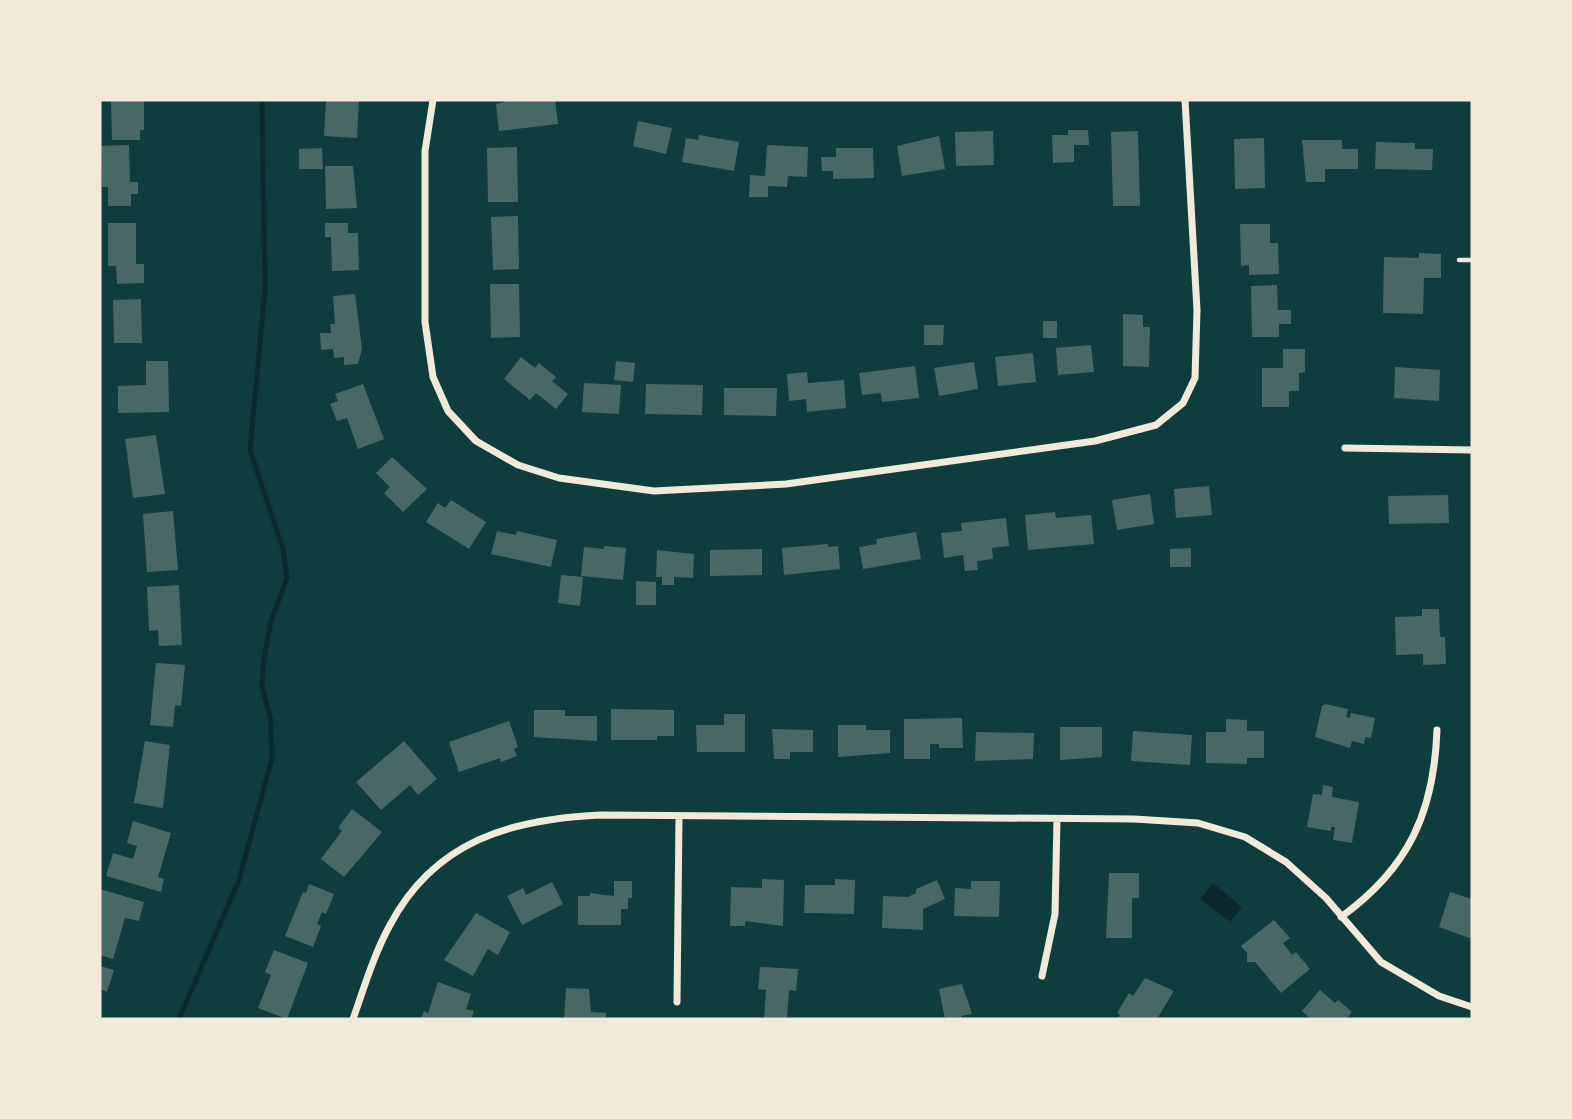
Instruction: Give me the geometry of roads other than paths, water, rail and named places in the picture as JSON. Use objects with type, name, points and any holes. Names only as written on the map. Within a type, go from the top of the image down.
[{"type":"street","points":[[433,100],[425,151],[425,322],[433,377],[448,411],[476,441],[518,465],[559,478],[654,491],[800,483],[1095,442],[1156,425],[1183,403],[1195,378],[1197,310],[1185,100]]},
{"type":"street","points":[[1345,448],[1472,450]]},
{"type":"street","points":[[1341,917],[1389,876],[1410,845],[1430,797],[1436,771],[1437,730]]},
{"type":"street","points":[[353,1019],[392,920],[422,879],[461,848],[511,826],[553,817],[1057,819],[1198,823],[1245,837],[1286,862],[1326,898],[1381,962],[1439,996],[1472,1007]]},
{"type":"street","points":[[677,1002],[679,817]]},
{"type":"street","points":[[1042,976],[1055,914],[1057,819]]},
{"type":"lane","points":[[1459,260],[1472,260]]},
{"type":"water","points":[[1213,883],[1242,907],[1230,922],[1200,899]]},
{"type":"waterway","points":[[179,1019],[239,880],[272,758],[271,721],[262,686],[264,658],[271,621],[287,578],[283,549],[250,450],[265,290],[262,100]]}]
